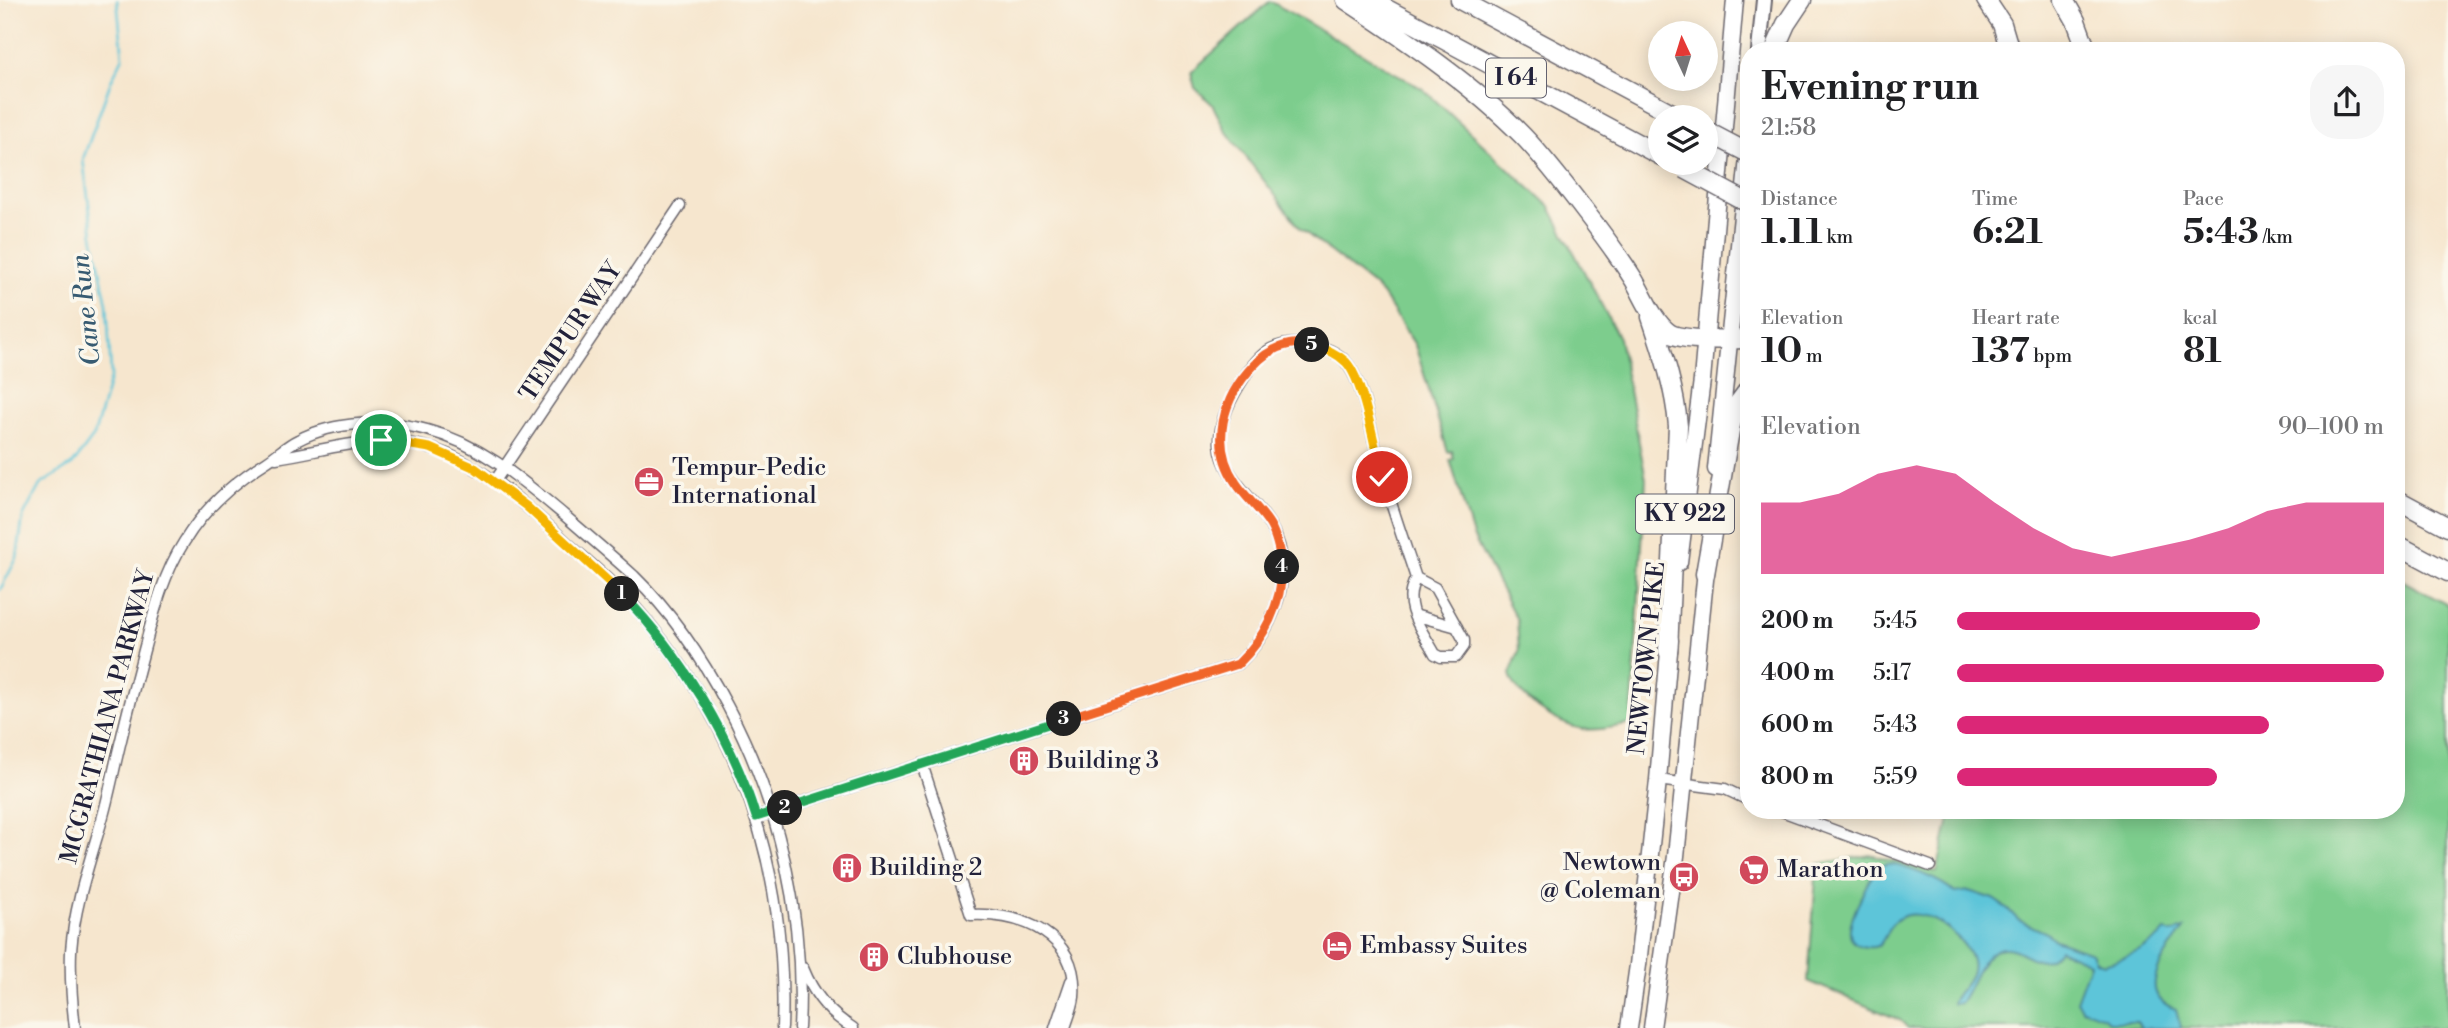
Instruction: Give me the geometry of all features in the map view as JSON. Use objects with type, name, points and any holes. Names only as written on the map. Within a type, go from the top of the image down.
[{"type":"highway","points":[[1346,0],[1417,47],[1496,110],[1524,137],[1584,211],[1633,278],[1661,326],[1677,337],[1740,339]]},
{"type":"highway","name":"I 64","points":[[1370,0],[1648,149]]},
{"type":"highway","name":"I 64","points":[[1460,0],[1657,105]]},
{"type":"highway","name":"NEWTOWN PIKE","points":[[1629,1028],[1658,780],[1668,651],[1706,338],[1735,0]]},
{"type":"highway","points":[[1778,42],[1802,0]]},
{"type":"highway","points":[[1986,0],[2002,24],[2007,42]]},
{"type":"highway","points":[[2064,0],[2084,42]]},
{"type":"highway","points":[[1718,138],[1740,150]]},
{"type":"highway","points":[[1695,175],[1740,200]]},
{"type":"highway","name":"NEWTOWN PIKE","points":[[1652,1028],[1674,873],[1740,232]]},
{"type":"highway","points":[[1647,304],[1667,365],[1678,426],[1668,651]]},
{"type":"highway","points":[[1705,574],[1731,425],[1740,401]]},
{"type":"highway","points":[[2405,503],[2448,527]]},
{"type":"highway","points":[[2405,549],[2448,572]]},
{"type":"main road","points":[[1760,42],[1764,0]]},
{"type":"street","name":"TEMPUR WAY","points":[[495,481],[680,206]]},
{"type":"street","points":[[756,817],[1238,664],[1251,651],[1274,611],[1280,591],[1282,566],[1270,525],[1235,482],[1220,445],[1230,398],[1250,369],[1271,349],[1304,343],[1335,354],[1349,366],[1361,394],[1382,477],[1416,579],[1434,588],[1464,640],[1464,646],[1456,656],[1441,657],[1435,654],[1414,615],[1409,601],[1410,588],[1416,579]]},
{"type":"street","name":"MCGRATHIANA PARKWAY","points":[[75,1028],[71,948],[158,598],[168,571],[185,540],[235,484],[296,440],[321,431],[382,424],[426,429],[473,447],[505,466],[634,576],[699,657],[739,728],[772,812],[791,886],[800,956],[799,1028]]},
{"type":"street","name":"MCGRATHIANA PARKWAY","points":[[272,459],[381,440],[430,448],[450,455],[495,481],[613,584],[636,608],[705,705],[729,751],[756,817],[773,881],[779,922],[783,965],[782,1028]]},
{"type":"street","points":[[1414,615],[1457,627]]},
{"type":"street","points":[[681,669],[699,657]]},
{"type":"street","points":[[922,764],[971,915],[1015,920],[1042,930],[1064,950],[1071,967],[1074,996],[1065,1028]]},
{"type":"street","points":[[1658,780],[1725,789],[1740,796]]},
{"type":"street","points":[[1803,819],[1930,866]]},
{"type":"street","points":[[800,956],[808,980],[817,995],[830,1011],[853,1028]]},
{"type":"street","points":[[1055,1028],[1072,978]]},
{"type":"green space","points":[[1270,1],[1423,89],[1550,207],[1619,338],[1646,479],[1631,724],[1594,729],[1573,726],[1551,716],[1529,701],[1514,683],[1510,674],[1519,651],[1517,620],[1473,536],[1450,460],[1454,459],[1452,451],[1448,452],[1415,345],[1382,294],[1301,229],[1226,131],[1212,104],[1195,88],[1191,72]]},
{"type":"green space","points":[[2405,582],[2448,605],[2448,1028],[1908,1028],[1900,1020],[1808,981],[1817,864],[1870,855],[1937,872],[1949,819],[2405,819]]},
{"type":"water","points":[[1885,864],[1922,874],[1955,893],[1969,891],[1993,899],[2018,920],[2047,933],[2055,940],[2092,953],[2096,961],[2104,964],[2145,947],[2165,931],[2172,933],[2184,929],[2162,961],[2155,983],[2156,994],[2163,1002],[2176,1009],[2181,1028],[2141,1028],[2137,1022],[2109,1022],[2104,1017],[2082,1009],[2076,1001],[2090,963],[2059,949],[2045,961],[2016,950],[1999,949],[1986,958],[1960,1003],[1952,1003],[1973,967],[1964,945],[1943,925],[1924,916],[1905,916],[1889,928],[1883,941],[1877,946],[1861,946],[1851,938],[1851,921],[1863,893],[1872,876]]},
{"type":"waterway","name":"Cane Run","points":[[0,590],[17,558],[23,517],[40,485],[73,464],[94,436],[111,375],[107,304],[93,235],[83,159],[111,81],[123,57],[117,0]]},
{"type":"place","name":"Tempur-Pedic International","points":[[649,482]]},
{"type":"place","name":"Building 3","points":[[1024,761]]},
{"type":"place","name":"Building 2","points":[[847,868]]},
{"type":"place","name":"Marathon","points":[[1754,870]]},
{"type":"place","name":"Newtown @ Coleman","points":[[1684,877]]},
{"type":"place","name":"Embassy Suites","points":[[1337,946]]},
{"type":"place","name":"Clubhouse","points":[[874,957]]},
{"type":"route","points":[[381,440],[430,448],[475,468],[526,506],[613,584],[659,637],[699,695],[729,751],[756,817],[1238,664],[1261,637],[1274,611],[1280,591],[1282,566],[1270,525],[1235,482],[1220,445],[1230,398],[1250,369],[1271,349],[1304,343],[1323,348],[1344,360],[1353,373],[1361,394],[1382,477]]}]
